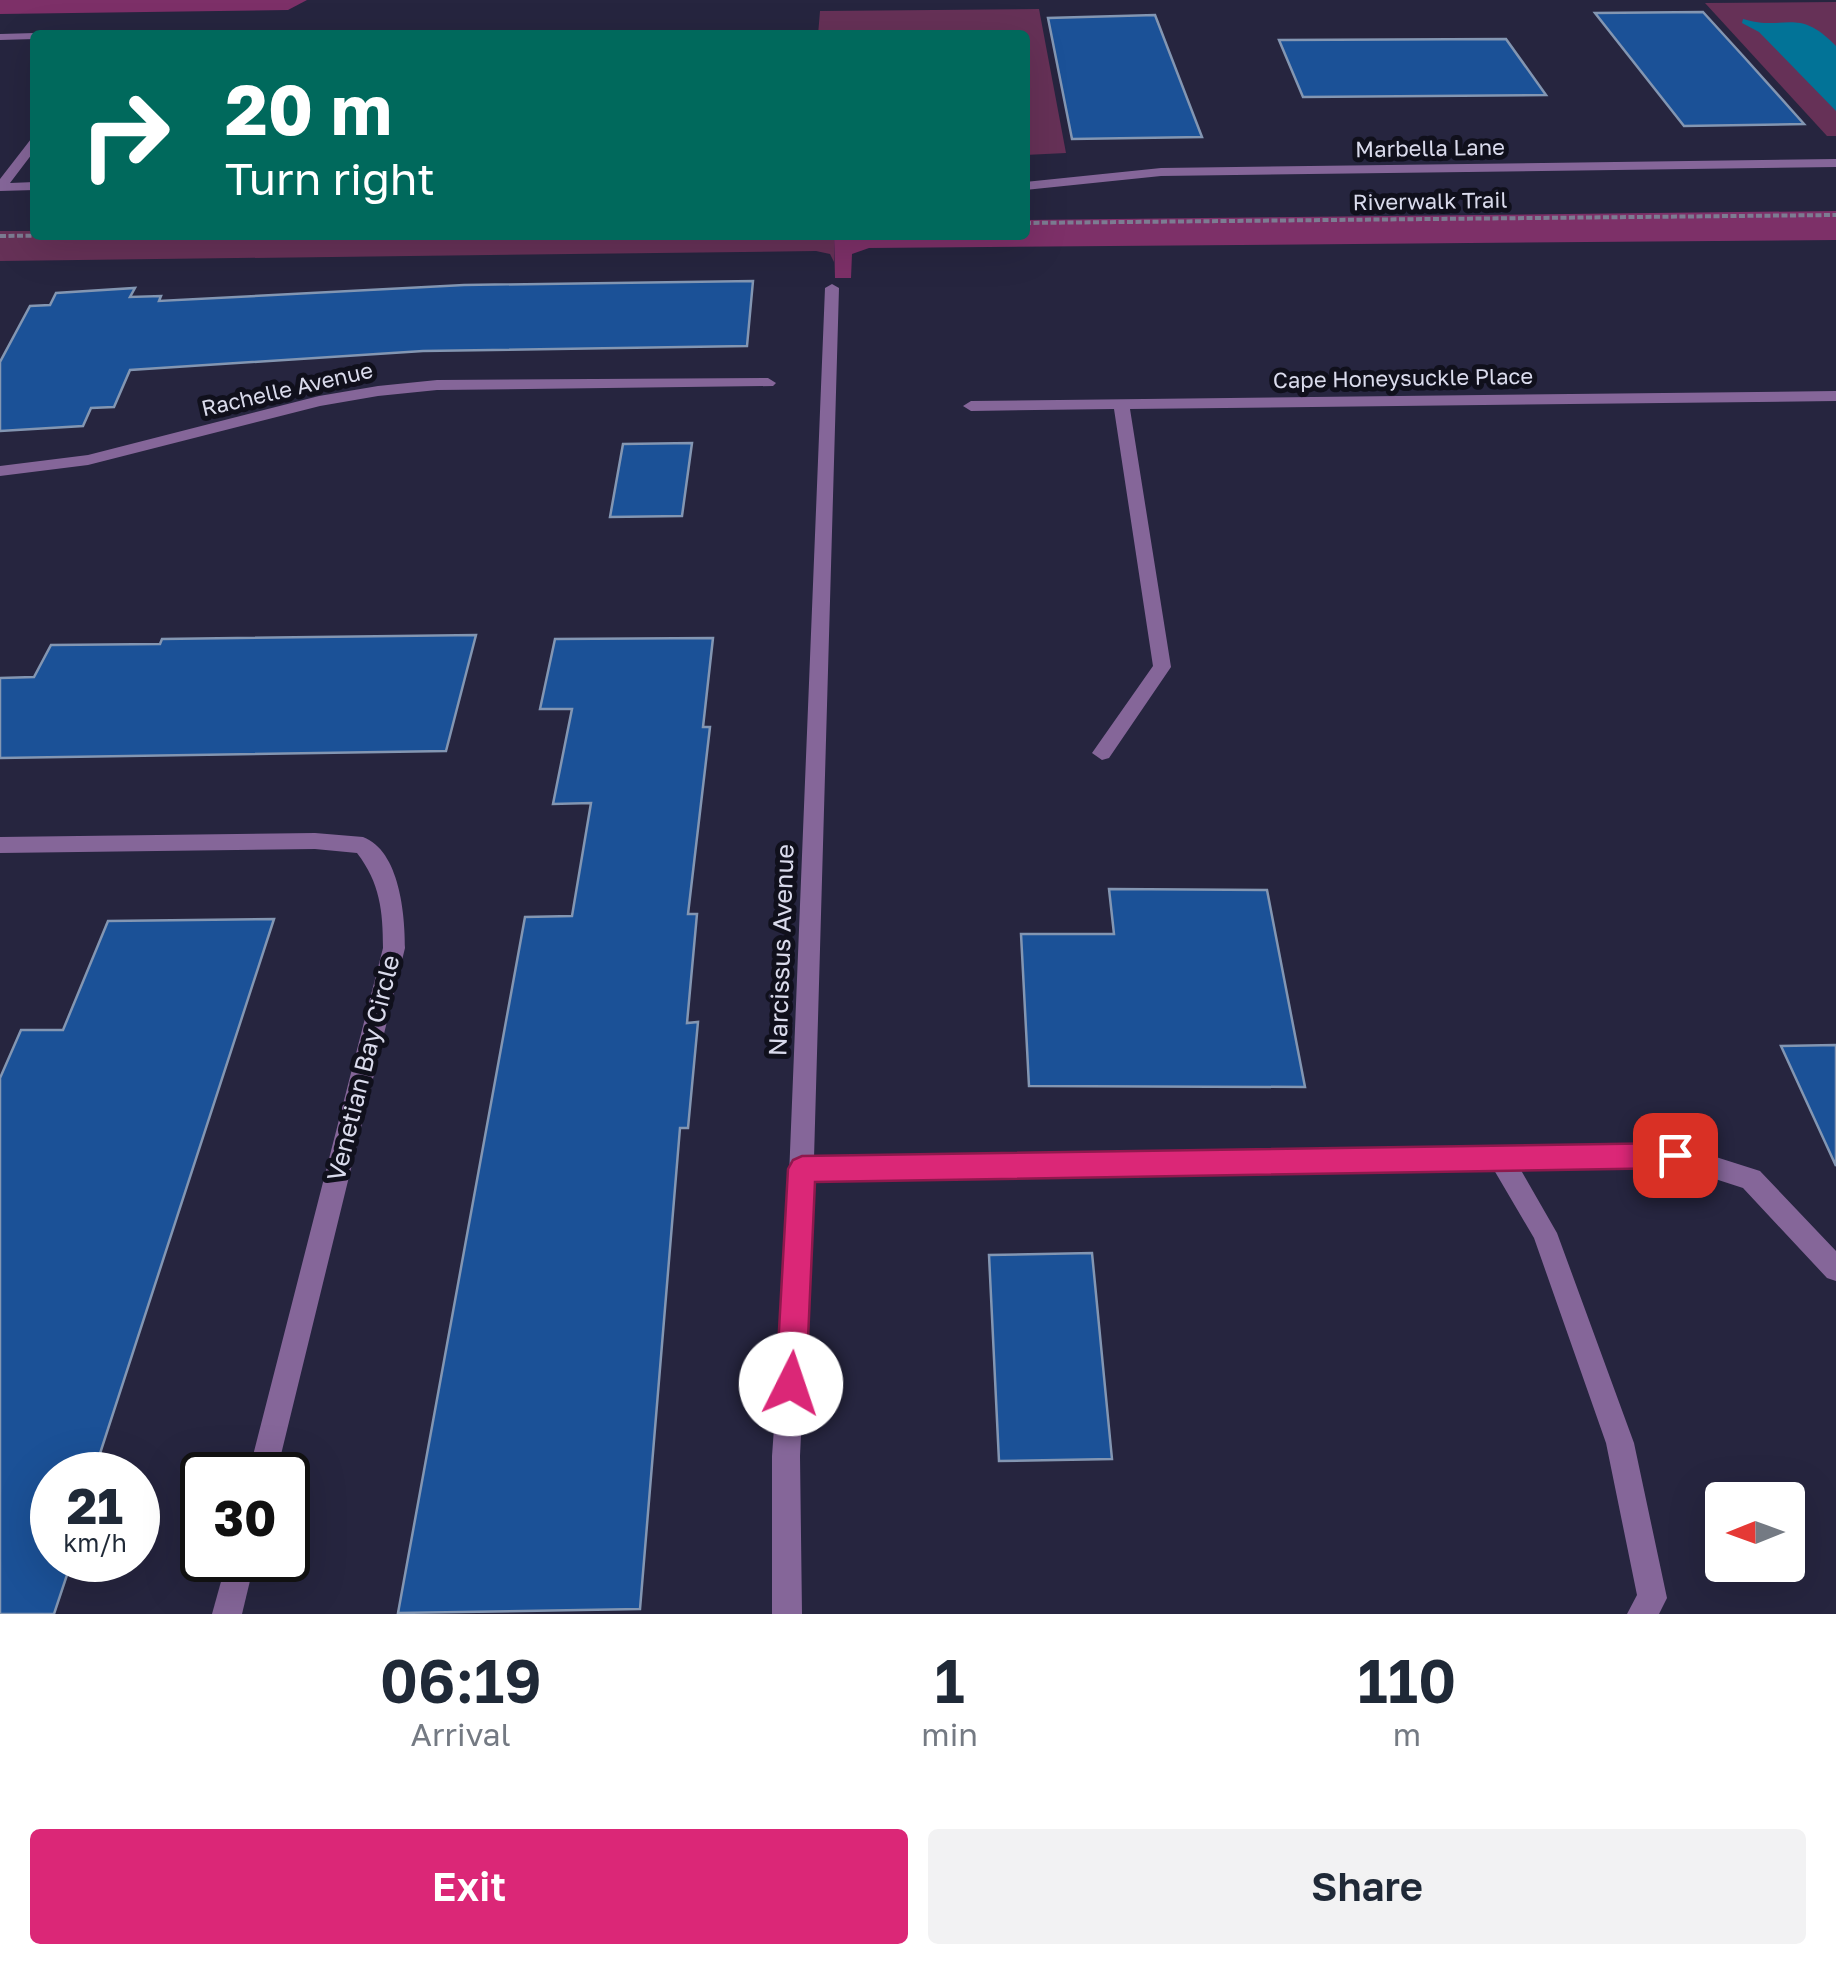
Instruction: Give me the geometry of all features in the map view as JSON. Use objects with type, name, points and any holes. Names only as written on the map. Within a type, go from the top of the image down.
[{"type":"street","points":[[0,37],[30,36]]},
{"type":"street","points":[[0,187],[30,148]]},
{"type":"street","name":"Marbella Lane","points":[[1030,185],[1161,172],[1836,163]]},
{"type":"street","points":[[0,187],[30,186]]},
{"type":"street","name":"Narcissus Avenue","points":[[787,1614],[786,1456],[802,1169],[832,288]]},
{"type":"street","name":"Rachelle Avenue","points":[[0,471],[88,460],[319,401],[378,390],[437,385],[768,383]]},
{"type":"street","name":"Cape Honeysuckle Place","points":[[970,406],[1836,396]]},
{"type":"street","points":[[1102,753],[1162,667],[1121,403]]},
{"type":"street","name":"Venetian Bay Circle","points":[[0,845],[315,841],[363,845],[383,869],[394,897],[394,948],[268,1452]]},
{"type":"street","points":[[802,1169],[1675,1155],[1752,1179],[1836,1269]]},
{"type":"street","points":[[1501,1159],[1545,1233],[1620,1443],[1652,1598],[1642,1614]]},
{"type":"street","points":[[228,1614],[236,1582]]},
{"type":"path","name":"Riverwalk Trail","points":[[1030,223],[1836,215]]},
{"type":"path","points":[[0,236],[30,236]]},
{"type":"shaded area","points":[[0,0],[307,0],[288,10],[0,14]]},
{"type":"shaded area","points":[[1836,2],[1836,136],[1827,136],[1705,3]]},
{"type":"shaded area","points":[[1039,9],[1066,153],[1030,155],[1030,30],[818,30],[820,11]]},
{"type":"shaded area","points":[[1836,211],[1836,240],[869,248],[852,254],[851,278],[835,278],[834,240],[1030,240],[1030,220]]},
{"type":"shaded area","points":[[0,231],[30,231],[30,240],[834,240],[834,262],[830,254],[816,251],[0,261]]},
{"type":"water","points":[[1743,19],[1801,23],[1836,46],[1836,111],[1759,32],[1742,23]]},
{"type":"building","points":[[1703,12],[1804,124],[1684,126],[1595,13]]},
{"type":"building","points":[[1155,15],[1202,137],[1072,139],[1048,18]]},
{"type":"building","points":[[1506,39],[1546,95],[1303,97],[1279,40]]},
{"type":"building","points":[[753,281],[747,346],[423,351],[130,370],[114,407],[91,408],[83,426],[0,431],[0,362],[30,306],[50,305],[56,293],[135,288],[130,297],[161,296],[159,301],[464,285]]},
{"type":"building","points":[[692,443],[682,516],[610,517],[623,444]]},
{"type":"building","points":[[476,635],[446,751],[0,758],[0,678],[34,677],[51,645],[160,644],[162,639]]},
{"type":"building","points":[[713,638],[703,727],[710,727],[688,914],[697,914],[687,1023],[698,1022],[688,1128],[680,1128],[640,1609],[398,1613],[525,917],[572,916],[591,803],[553,804],[572,709],[540,709],[555,639]]},
{"type":"building","points":[[1109,889],[1267,890],[1305,1087],[1029,1086],[1021,934],[1114,934]]},
{"type":"building","points":[[274,919],[100,1452],[30,1452],[30,1582],[65,1582],[54,1614],[0,1614],[0,1078],[21,1030],[63,1030],[108,921]]},
{"type":"building","points":[[1836,1045],[1836,1166],[1781,1046]]},
{"type":"building","points":[[1092,1253],[1112,1459],[999,1461],[989,1255]]},
{"type":"route","points":[[791,1384],[802,1169],[1675,1155]]}]
